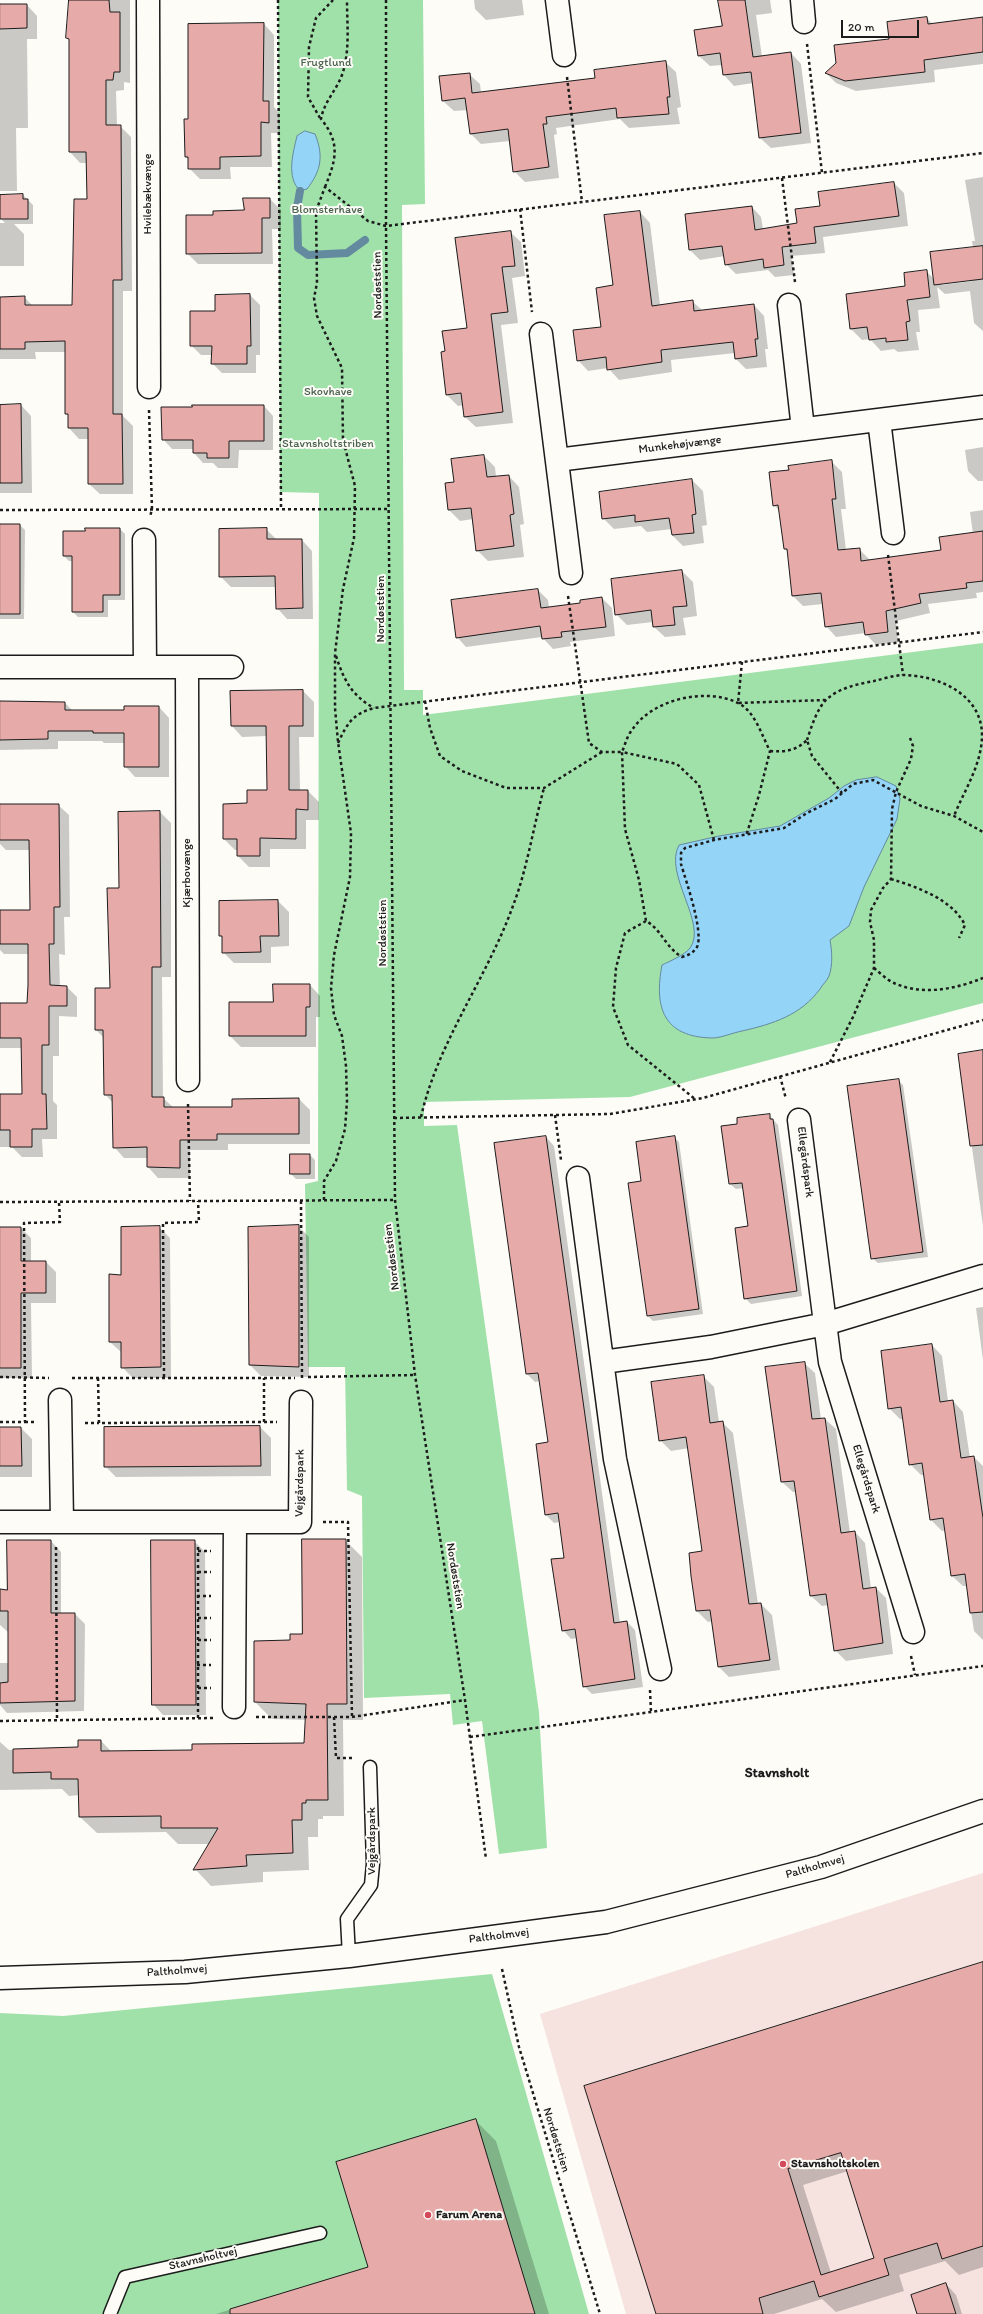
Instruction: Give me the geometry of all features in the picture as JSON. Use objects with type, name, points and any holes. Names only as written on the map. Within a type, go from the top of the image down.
[{"type":"street","name":"Hvilebækvænge","points":[[148,0],[148,387]]},
{"type":"street","points":[[557,0],[564,55]]},
{"type":"street","points":[[802,0],[804,22]]},
{"type":"street","points":[[789,305],[803,429]]},
{"type":"street","points":[[541,334],[571,573]]},
{"type":"street","name":"Munkehøjvænge","points":[[557,460],[983,407]]},
{"type":"street","points":[[879,420],[893,533]]},
{"type":"street","points":[[144,540],[145,667]]},
{"type":"street","points":[[0,666],[232,667]]},
{"type":"street","name":"Kjærbovænge","points":[[187,667],[188,1080]]},
{"type":"street","name":"Ellegårdspark","points":[[794,1113],[830,1362],[913,1632]]},
{"type":"street","points":[[578,1178],[615,1458],[660,1669]]},
{"type":"street","points":[[603,1362],[711,1347],[825,1324],[983,1276]]},
{"type":"street","points":[[59,1522],[60,1400]]},
{"type":"street","name":"Vejgårdspark","points":[[0,1522],[300,1522],[301,1402]]},
{"type":"street","points":[[235,1522],[236,1714]]},
{"type":"street","name":"Paltholmvej","points":[[0,1978],[42,1978],[185,1972],[349,1956],[606,1922],[821,1867],[983,1811]]},
{"type":"lane","name":"Vejgårdspark","points":[[349,1956],[346,1919],[371,1885],[374,1864],[370,1766]]},
{"type":"lane","name":"Stavnsholtvej","points":[[110,2314],[124,2277],[320,2233]]},
{"type":"path","points":[[278,0],[281,509]]},
{"type":"path","points":[[324,1200],[324,1181],[336,1161],[345,1130],[347,1101],[346,1066],[342,1036],[334,1015],[331,988],[334,955],[350,878],[351,848],[351,833],[338,744],[335,708],[335,653],[343,589],[354,538],[356,486],[343,440],[342,368],[317,316],[314,298],[317,260],[316,211],[335,163],[335,144],[330,130],[321,119],[308,97],[309,47],[316,18],[333,0]]},
{"type":"path","points":[[321,119],[322,110],[334,93],[343,72],[348,45],[347,0]]},
{"type":"path","name":"Nordøststien","points":[[386,0],[386,226],[395,1200],[415,1375],[470,1737],[486,1859]]},
{"type":"path","points":[[804,22],[822,173]]},
{"type":"path","points":[[564,55],[582,202]]},
{"type":"path","points":[[325,187],[368,221],[386,226],[983,153]]},
{"type":"path","points":[[782,178],[797,295],[789,305]]},
{"type":"path","points":[[520,210],[534,325],[541,334]]},
{"type":"path","points":[[148,387],[152,509]]},
{"type":"path","points":[[0,510],[389,509]]},
{"type":"path","points":[[893,533],[886,543],[903,675]]},
{"type":"path","points":[[571,573],[567,584],[589,743],[602,752]]},
{"type":"path","points":[[338,744],[347,724],[361,712],[391,705],[580,684],[983,632]]},
{"type":"path","points":[[335,653],[349,686],[359,700],[374,708]]},
{"type":"path","points":[[738,703],[742,662]]},
{"type":"path","points":[[646,921],[639,880],[625,829],[622,752],[632,729],[651,711],[671,701],[717,697],[738,703],[825,700],[839,691],[860,683],[903,675],[929,678],[952,686],[976,709],[982,736],[977,766],[954,816]]},
{"type":"path","points":[[770,751],[783,752],[800,748],[807,740],[825,700]]},
{"type":"path","points":[[426,701],[430,728],[440,756],[462,771],[506,788],[544,788],[602,752],[622,752],[676,764],[699,785],[714,840]]},
{"type":"path","points":[[738,703],[750,714],[770,751],[759,795],[746,836]]},
{"type":"path","points":[[830,1062],[853,1017],[874,968],[874,940],[870,922],[870,910],[882,888],[891,878],[892,809],[896,792],[911,759],[914,746],[910,738]]},
{"type":"path","points":[[807,740],[812,756],[842,793]]},
{"type":"path","points":[[646,921],[652,924],[673,952],[682,956],[691,955],[697,946],[699,933],[682,864],[681,853],[685,848],[714,840],[746,836],[784,828],[807,813],[835,799],[853,784],[873,780],[921,806],[954,816],[983,832]]},
{"type":"path","points":[[421,1118],[427,1090],[440,1055],[467,1008],[514,903],[544,788]]},
{"type":"path","points":[[891,878],[915,886],[938,898],[961,916],[965,925],[959,938]]},
{"type":"path","points":[[646,921],[625,934],[616,968],[613,1007],[628,1045],[696,1099]]},
{"type":"path","points":[[874,968],[894,983],[918,989],[944,990],[965,986],[983,978]]},
{"type":"path","points":[[394,1118],[610,1114],[696,1099],[983,1020]]},
{"type":"path","points":[[780,1076],[794,1113]]},
{"type":"path","points":[[188,1080],[190,1201]]},
{"type":"path","points":[[555,1115],[562,1166],[578,1178]]},
{"type":"path","points":[[301,1200],[302,1377]]},
{"type":"path","points":[[0,1202],[395,1200]]},
{"type":"path","points":[[164,1377],[163,1223],[199,1222],[198,1201]]},
{"type":"path","points":[[0,1422],[25,1422],[26,1377],[24,1223],[60,1222],[59,1202]]},
{"type":"path","points":[[68,1378],[264,1378],[415,1375]]},
{"type":"path","points":[[0,1378],[54,1378]]},
{"type":"path","points":[[98,1378],[99,1423],[264,1422],[264,1378]]},
{"type":"path","points":[[56,1720],[59,1522]]},
{"type":"path","points":[[198,1522],[198,1718]]},
{"type":"path","points":[[300,1522],[348,1522],[352,1717]]},
{"type":"path","points":[[470,1737],[983,1666]]},
{"type":"path","points":[[0,1721],[198,1718],[236,1714],[352,1717],[464,1700]]},
{"type":"path","points":[[334,1717],[336,1758],[369,1758],[370,1766]]},
{"type":"path","name":"Nordøststien","points":[[502,1969],[518,2047],[600,2314]]},
{"type":"shaded area","name":"Stavnsholtskolen","points":[[983,1873],[983,2314],[626,2314],[540,2014]]},
{"type":"green space","points":[[278,0],[423,0],[425,204],[402,205],[404,690],[423,690],[423,715],[983,643],[983,1003],[630,1097],[424,1102],[424,1126],[457,1125],[539,1712],[547,1848],[499,1854],[482,1721],[453,1725],[450,1694],[364,1698],[362,1496],[347,1490],[345,1367],[308,1367],[305,1184],[318,1181],[319,493],[280,492]]},
{"type":"green space","points":[[492,1974],[589,2314],[0,2314],[0,2013],[63,2016]]},
{"type":"water","points":[[305,131],[315,134],[320,149],[320,163],[312,182],[307,189],[300,191],[293,179],[292,165],[297,136]]},
{"type":"water","points":[[877,777],[896,786],[900,799],[897,819],[864,887],[849,926],[830,940],[832,958],[830,972],[828,978],[820,989],[804,1006],[786,1017],[765,1025],[723,1036],[712,1038],[695,1036],[682,1032],[673,1026],[666,1017],[661,1006],[660,980],[662,965],[688,951],[694,938],[694,926],[676,870],[676,857],[679,845],[719,836],[780,826],[829,798],[844,786],[856,780]]},
{"type":"building","points":[[69,0],[109,0],[110,12],[120,12],[120,72],[114,72],[113,80],[106,80],[106,125],[121,125],[122,280],[113,280],[113,414],[122,414],[123,484],[88,484],[88,428],[68,428],[68,414],[65,414],[65,341],[25,342],[25,349],[0,349],[0,297],[25,296],[25,305],[72,305],[74,199],[87,199],[86,152],[69,152],[69,39],[66,38]]},
{"type":"building","points":[[718,0],[745,0],[753,57],[791,52],[801,133],[759,138],[751,72],[723,75],[720,53],[698,56],[694,30],[722,26]]},
{"type":"building","points":[[0,4],[27,4],[27,28],[0,29]]},
{"type":"building","points":[[927,17],[928,24],[983,17],[983,52],[924,60],[925,72],[845,81],[825,73],[836,63],[834,45],[889,39],[887,22]]},
{"type":"building","points":[[264,23],[263,101],[269,101],[269,123],[261,122],[261,156],[220,157],[220,169],[188,169],[188,157],[185,157],[184,119],[188,119],[188,24]]},
{"type":"building","points":[[666,61],[670,97],[667,97],[669,114],[617,118],[616,108],[546,117],[547,124],[543,124],[549,167],[513,172],[508,129],[470,134],[465,98],[442,101],[439,76],[470,73],[472,93],[595,78],[594,70]]},
{"type":"building","points":[[894,182],[899,216],[814,227],[816,243],[782,247],[784,265],[764,268],[763,259],[725,265],[722,246],[689,250],[685,214],[752,206],[755,230],[797,223],[795,209],[820,206],[818,192]]},
{"type":"building","points":[[23,194],[23,199],[28,199],[28,219],[0,219],[0,195]]},
{"type":"building","points":[[243,198],[270,198],[270,218],[262,218],[262,253],[186,254],[186,215],[213,215],[213,211],[244,210]]},
{"type":"building","points":[[640,211],[652,306],[693,300],[694,311],[754,304],[758,339],[755,339],[757,356],[735,359],[733,342],[661,350],[662,362],[607,370],[606,357],[577,361],[573,330],[601,327],[596,288],[613,285],[604,215]]},
{"type":"building","points":[[511,231],[515,266],[502,267],[508,312],[491,314],[503,412],[464,417],[461,393],[446,395],[441,352],[445,351],[442,331],[467,328],[455,238]]},
{"type":"building","points":[[983,246],[983,279],[934,285],[930,252]]},
{"type":"building","points":[[927,270],[930,297],[907,300],[910,321],[906,322],[908,340],[886,342],[886,338],[869,340],[867,327],[850,329],[846,294],[905,286],[904,273]]},
{"type":"building","points":[[250,294],[251,346],[247,346],[247,364],[211,364],[212,346],[190,346],[190,311],[215,311],[215,295]]},
{"type":"building","points":[[21,404],[22,483],[0,483],[0,405]]},
{"type":"building","points":[[192,405],[264,405],[264,441],[229,441],[229,458],[207,458],[207,453],[193,453],[193,440],[162,440],[161,407],[192,407]]},
{"type":"building","points":[[484,455],[487,477],[509,475],[514,514],[510,515],[514,546],[476,551],[471,508],[448,510],[445,483],[454,482],[451,459]]},
{"type":"building","points":[[832,460],[836,499],[832,499],[838,550],[860,548],[861,561],[941,550],[939,537],[983,531],[983,581],[966,583],[967,588],[919,594],[921,603],[886,611],[888,632],[865,635],[863,622],[825,627],[821,593],[792,596],[787,549],[784,549],[778,505],[773,506],[769,472],[789,470],[788,466]]},
{"type":"building","points":[[692,479],[696,514],[692,515],[694,533],[672,535],[669,518],[635,522],[635,515],[602,519],[599,492]]},
{"type":"building","points":[[0,524],[20,524],[20,614],[0,614]]},
{"type":"building","points":[[85,528],[120,528],[120,595],[103,595],[103,612],[72,612],[72,556],[63,556],[63,531],[85,531]]},
{"type":"building","points":[[267,528],[267,539],[302,539],[303,608],[276,609],[275,576],[219,577],[219,529]]},
{"type":"building","points":[[682,570],[687,606],[673,607],[675,625],[653,627],[651,610],[615,615],[611,579]]},
{"type":"building","points":[[538,589],[541,608],[580,603],[580,600],[602,597],[606,627],[561,632],[562,637],[542,639],[540,626],[456,638],[451,600]]},
{"type":"building","points":[[303,690],[303,726],[289,726],[289,790],[308,790],[308,810],[296,809],[296,839],[260,838],[260,856],[237,856],[237,839],[223,839],[223,804],[247,803],[247,790],[267,790],[266,726],[231,726],[230,691]]},
{"type":"building","points":[[0,701],[65,702],[65,710],[124,710],[124,706],[159,706],[159,767],[124,767],[124,733],[48,731],[48,739],[0,740]]},
{"type":"building","points":[[0,804],[59,804],[60,907],[54,907],[54,944],[49,944],[50,985],[67,986],[67,1006],[49,1006],[49,1045],[42,1045],[42,1094],[46,1094],[47,1129],[32,1129],[32,1147],[10,1147],[10,1130],[0,1130],[0,1094],[22,1094],[21,1038],[0,1038],[0,1003],[27,1003],[28,944],[0,944],[0,910],[30,910],[29,840],[0,840]]},
{"type":"building","points":[[160,811],[161,967],[152,967],[152,1097],[164,1097],[164,1107],[232,1107],[232,1099],[299,1098],[299,1134],[217,1134],[217,1140],[180,1140],[180,1168],[147,1167],[147,1147],[113,1148],[112,1095],[104,1095],[103,1030],[95,1030],[95,988],[110,988],[107,888],[119,888],[118,812]]},
{"type":"building","points":[[278,900],[279,936],[260,936],[261,952],[222,953],[222,936],[219,936],[219,901]]},
{"type":"building","points":[[273,984],[310,984],[310,1007],[306,1007],[306,1036],[229,1036],[229,1002],[273,1002]]},
{"type":"building","points":[[983,1050],[983,1145],[970,1146],[958,1054]]},
{"type":"building","points":[[899,1079],[923,1252],[871,1259],[847,1086]]},
{"type":"building","points":[[770,1114],[770,1119],[773,1119],[797,1291],[744,1299],[735,1228],[748,1226],[742,1183],[729,1184],[721,1126],[737,1124],[737,1118]]},
{"type":"building","points":[[546,1136],[614,1623],[627,1621],[635,1679],[583,1687],[575,1629],[562,1631],[551,1559],[564,1558],[558,1513],[545,1515],[536,1444],[548,1442],[538,1373],[526,1374],[494,1143]]},
{"type":"building","points":[[675,1136],[699,1309],[647,1316],[628,1183],[641,1181],[636,1142]]},
{"type":"building","points":[[290,1154],[310,1154],[310,1174],[290,1174]]},
{"type":"building","points":[[299,1225],[299,1367],[249,1365],[248,1227]]},
{"type":"building","points":[[160,1226],[161,1367],[121,1368],[121,1342],[109,1342],[109,1274],[121,1275],[121,1227]]},
{"type":"building","points":[[0,1227],[21,1227],[21,1261],[46,1261],[46,1293],[21,1293],[21,1368],[0,1368]]},
{"type":"building","points":[[932,1344],[940,1402],[953,1400],[961,1458],[974,1456],[983,1518],[983,1612],[970,1613],[965,1574],[951,1576],[943,1518],[930,1520],[922,1463],[909,1465],[901,1407],[888,1409],[881,1351]]},
{"type":"building","points":[[805,1362],[812,1419],[825,1418],[841,1533],[855,1531],[863,1589],[876,1587],[883,1643],[834,1651],[826,1594],[810,1596],[794,1481],[781,1482],[765,1367]]},
{"type":"building","points":[[704,1375],[710,1423],[723,1421],[749,1604],[761,1603],[770,1660],[718,1667],[710,1610],[696,1611],[689,1553],[702,1551],[686,1437],[659,1441],[651,1382]]},
{"type":"building","points":[[260,1426],[261,1466],[104,1467],[104,1427]]},
{"type":"building","points":[[0,1427],[21,1427],[22,1466],[0,1466]]},
{"type":"building","points":[[302,1539],[346,1539],[347,1704],[327,1704],[328,1800],[306,1800],[306,1803],[302,1803],[302,1820],[292,1820],[293,1853],[246,1855],[247,1866],[193,1870],[218,1828],[161,1828],[161,1816],[79,1817],[78,1779],[51,1779],[51,1772],[13,1773],[13,1749],[78,1747],[78,1740],[101,1740],[101,1751],[192,1750],[192,1744],[304,1743],[306,1704],[254,1702],[254,1641],[290,1640],[290,1634],[302,1634]]},
{"type":"building","points":[[7,1540],[51,1540],[51,1613],[75,1613],[75,1701],[0,1703],[0,1683],[8,1682],[8,1611],[0,1611],[0,1589],[7,1590]]},
{"type":"building","points":[[151,1540],[195,1540],[196,1705],[152,1705]]},
{"type":"building","name":"Stavnsholtskolen","points":[[983,1962],[983,2246],[942,2259],[937,2243],[884,2259],[889,2275],[819,2297],[814,2281],[759,2298],[763,2314],[656,2314],[584,2086]],"holes":[[[841,2153],[874,2258],[821,2275],[788,2169]]]},
{"type":"building","name":"Farum Arena","points":[[476,2119],[535,2314],[230,2314],[230,2309],[368,2267],[336,2162]]},
{"type":"building","points":[[946,2283],[956,2314],[917,2314],[911,2295]]},
{"type":"waterway","points":[[300,191],[297,208],[298,248],[308,255],[347,253],[365,240]]},
{"type":"place","name":"Stavnsholtskolen","points":[[783,2164]]},
{"type":"place","name":"Farum Arena","points":[[428,2215]]},
{"type":"district","name":"Stavnsholt","points":[[777,1773]]},
{"type":"park label","name":"Frugtlund","points":[[326,63]]},
{"type":"park label","name":"Blomsterhave","points":[[327,210]]},
{"type":"park label","name":"Skovhave","points":[[328,392]]},
{"type":"park label","name":"Stavnsholtstriben","points":[[328,444]]}]
